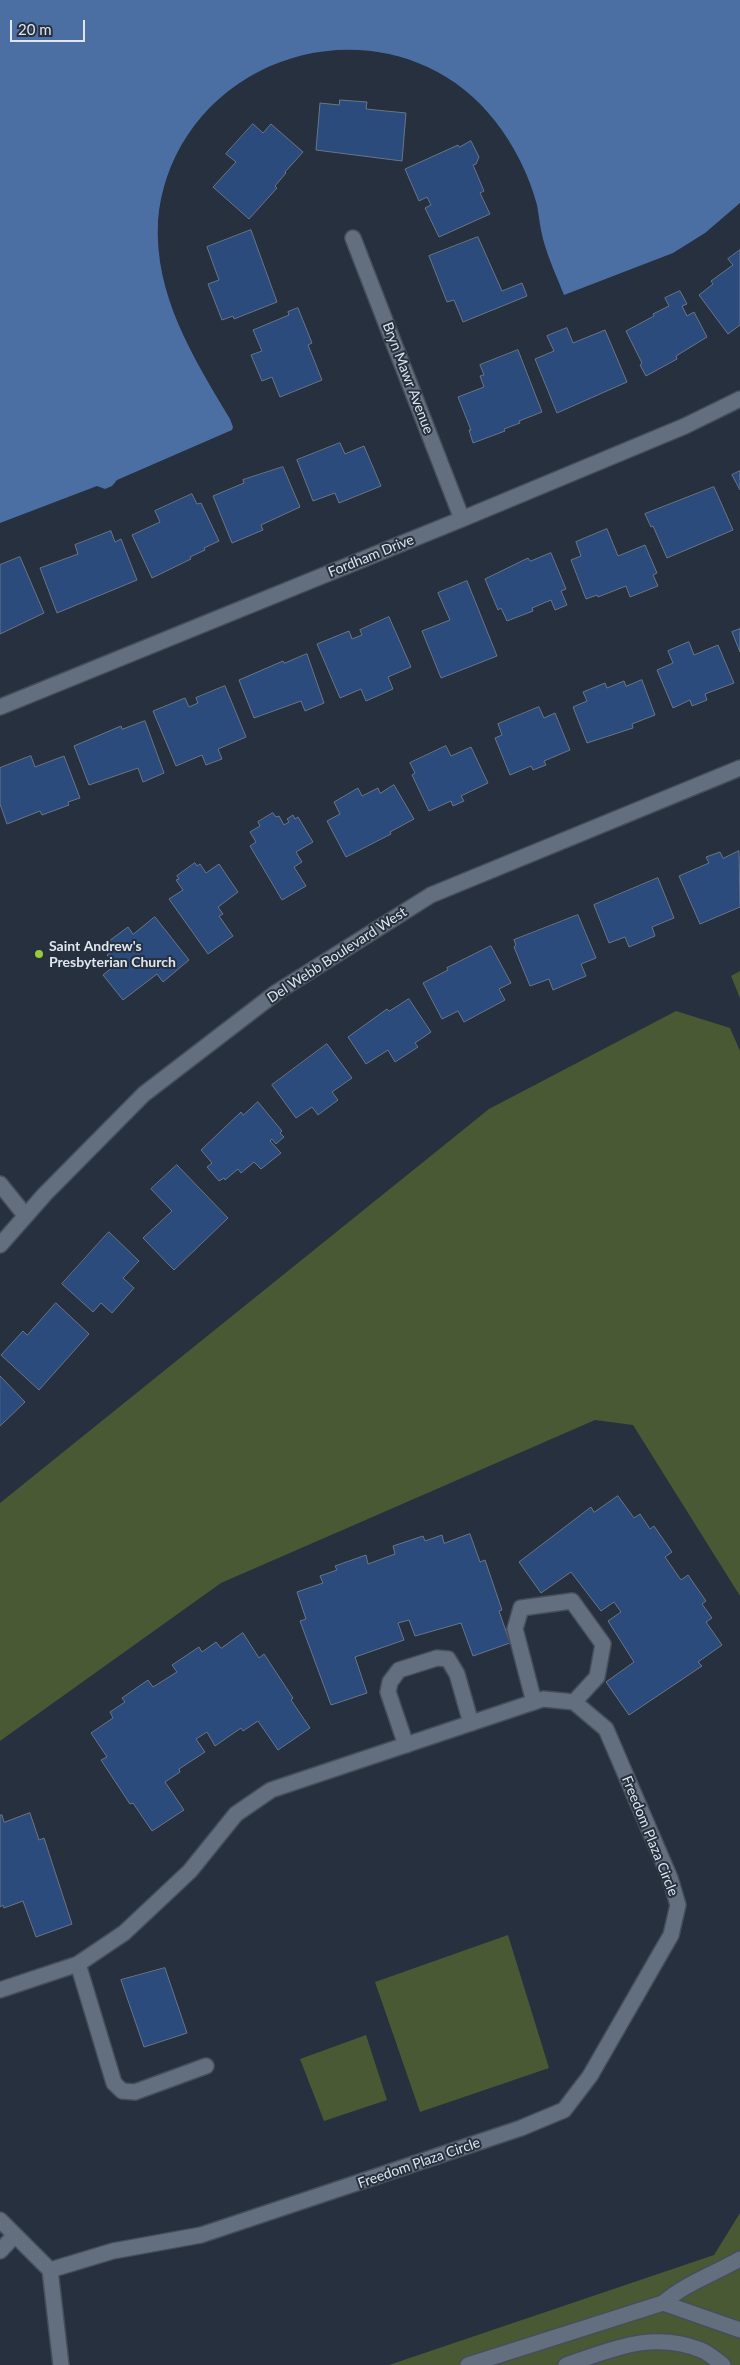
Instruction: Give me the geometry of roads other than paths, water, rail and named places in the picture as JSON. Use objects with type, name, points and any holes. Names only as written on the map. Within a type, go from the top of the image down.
[{"type":"street","name":"Bryn Mawr Avenue","points":[[353,238],[462,518]]},
{"type":"street","name":"Fordham Drive","points":[[0,707],[685,426],[740,399]]},
{"type":"street","name":"Del Webb Boulevard West","points":[[0,1245],[26,1215],[144,1094],[278,992],[423,900],[740,768]]},
{"type":"street","points":[[0,1184],[26,1215]]},
{"type":"street","points":[[0,1990],[78,1964],[124,1933],[190,1871],[236,1814],[271,1790],[543,1699],[574,1702],[597,1677],[603,1644],[572,1601],[521,1608],[515,1629],[534,1702]]},
{"type":"street","points":[[406,1744],[388,1692],[390,1682],[399,1670],[437,1658],[448,1659],[457,1674],[471,1723]]},
{"type":"street","name":"Freedom Plaza Circle","points":[[50,2270],[113,2251],[201,2235],[521,2128],[564,2110],[590,2076],[671,1935],[678,1905],[670,1878],[606,1729],[574,1702]]},
{"type":"street","points":[[78,1964],[114,2083],[122,2091],[135,2092],[206,2066]]},
{"type":"street","points":[[0,2220],[50,2270],[61,2365]]},
{"type":"street","points":[[0,2251],[15,2235]]},
{"type":"street","points":[[468,2365],[664,2303],[675,2293],[740,2259]]},
{"type":"street","points":[[664,2303],[740,2330]]},
{"type":"street","points":[[566,2365],[633,2343],[669,2340],[702,2350],[723,2365]]},
{"type":"water","points":[[0,0],[740,0],[740,203],[705,233],[673,253],[564,295],[545,246],[537,205],[520,161],[495,121],[462,88],[423,65],[381,53],[337,50],[294,58],[253,74],[217,101],[187,136],[167,176],[161,198],[158,221],[158,248],[169,300],[190,349],[230,419],[233,427],[232,430],[117,480],[112,486],[105,489],[97,486],[0,523]]},
{"type":"place","name":"Saint Andrew's Presbyterian Church","points":[[39,954]]}]
